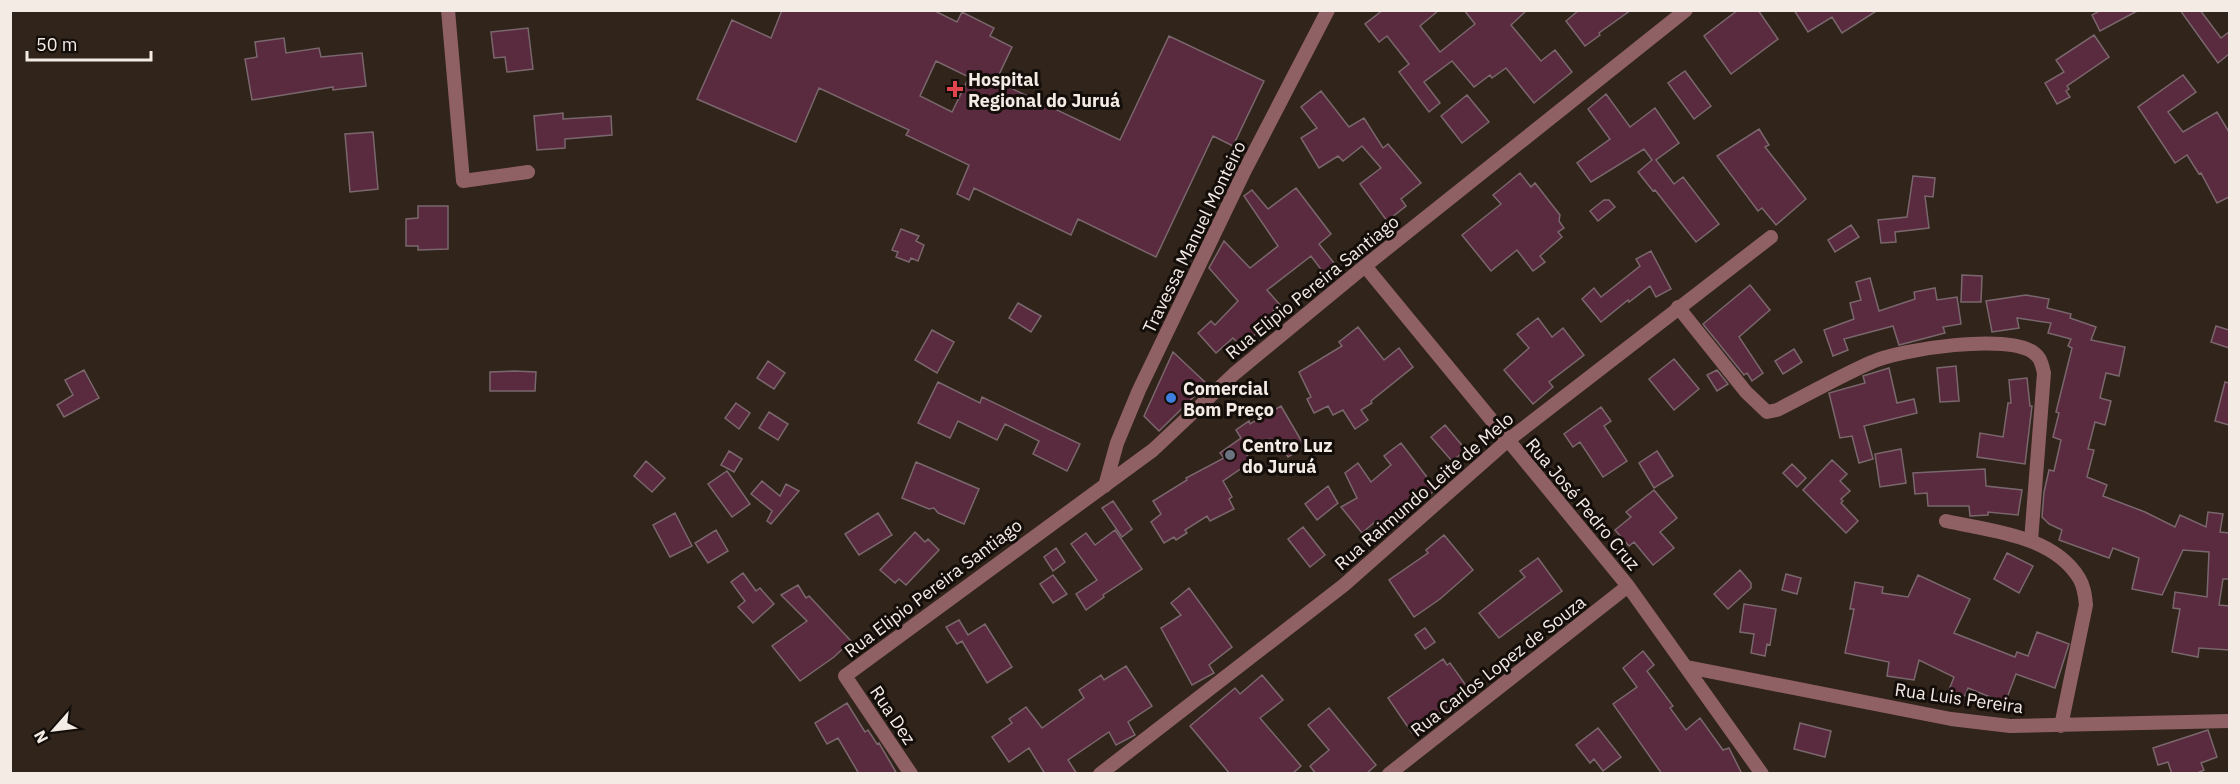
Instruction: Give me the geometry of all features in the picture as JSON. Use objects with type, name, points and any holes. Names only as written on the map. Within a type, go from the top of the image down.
[{"type":"street","points":[[448,10],[463,181],[528,172]]},
{"type":"street","name":"Travessa Manuel Monteiro","points":[[1105,486],[1117,443],[1139,390],[1245,170],[1328,10]]},
{"type":"street","name":"Rua Elipio Pereira Santiago","points":[[845,676],[1012,551],[1153,450],[1234,374],[1365,266],[1686,10]]},
{"type":"street","name":"Rua Raimundo Leite de Melo","points":[[1100,774],[1344,585],[1507,441],[1771,237]]},
{"type":"street","name":"Rua José Pedro Cruz","points":[[1365,266],[1628,586],[1688,667],[1762,774]]},
{"type":"street","points":[[1678,307],[1746,392],[1767,412],[1777,410],[1874,361],[1885,358],[1941,346],[1995,344],[2033,351],[2041,359],[2044,373],[2031,541]]},
{"type":"street","points":[[1946,521],[2031,541],[2065,562],[2079,577],[2084,589],[2086,605],[2061,726]]},
{"type":"street","name":"Rua Carlos Lopez de Souza","points":[[1389,774],[1628,586]]},
{"type":"street","name":"Rua Luis Pereira","points":[[1688,667],[1951,718],[2010,726],[2229,721]]},
{"type":"street","name":"Rua Dez","points":[[845,676],[911,774]]},
{"type":"building","points":[[782,10],[933,10],[957,22],[962,12],[994,28],[990,36],[1012,47],[996,81],[1120,140],[1169,36],[1264,81],[1233,146],[1213,136],[1156,257],[1078,219],[1071,235],[974,188],[969,200],[957,194],[969,165],[906,135],[909,130],[819,88],[796,142],[697,99],[732,20],[771,38]],"holes":[[[936,61],[969,77],[952,112],[920,96]]]},
{"type":"building","points":[[1383,10],[1439,10],[1420,26],[1440,52],[1475,24],[1464,10],[1527,10],[1511,25],[1541,61],[1555,50],[1572,72],[1534,103],[1506,68],[1492,78],[1490,75],[1474,87],[1452,61],[1424,82],[1440,103],[1429,112],[1399,72],[1409,64],[1387,36],[1379,42],[1365,24]]},
{"type":"building","points":[[1579,10],[1631,10],[1585,46],[1566,21]]},
{"type":"building","points":[[1738,10],[1758,10],[1778,39],[1731,74],[1704,36]]},
{"type":"building","points":[[1794,10],[1878,10],[1842,33],[1832,17],[1808,32]]},
{"type":"building","points":[[2101,10],[2139,10],[2100,31],[2092,15]]},
{"type":"building","points":[[2180,10],[2200,10],[2221,38],[2229,32],[2229,54],[2218,63]]},
{"type":"building","points":[[528,28],[533,69],[507,72],[505,57],[494,58],[491,32]]},
{"type":"building","points":[[2094,35],[2109,57],[2067,86],[2069,89],[2066,91],[2070,97],[2057,104],[2045,83],[2064,72],[2056,60]]},
{"type":"building","points":[[284,38],[286,53],[319,48],[321,57],[362,53],[366,86],[333,90],[333,87],[252,100],[245,59],[257,57],[255,42]]},
{"type":"building","points":[[1685,71],[1711,106],[1694,119],[1668,83]]},
{"type":"building","points":[[2183,75],[2196,92],[2168,112],[2183,132],[2217,112],[2229,132],[2229,197],[2217,203],[2201,173],[2199,174],[2187,155],[2175,163],[2138,107]]},
{"type":"building","points":[[1321,91],[1349,127],[1364,118],[1383,148],[1388,144],[1421,183],[1401,199],[1406,206],[1387,221],[1360,184],[1381,168],[1362,146],[1343,161],[1338,156],[1319,168],[1301,138],[1317,128],[1301,107]]},
{"type":"building","points":[[1606,94],[1630,127],[1655,108],[1679,143],[1656,160],[1674,184],[1683,177],[1719,224],[1696,242],[1638,172],[1652,160],[1644,149],[1591,182],[1577,163],[1610,139],[1588,109]]},
{"type":"building","points":[[1467,95],[1489,122],[1462,143],[1441,116]]},
{"type":"building","points":[[563,113],[563,119],[611,116],[612,135],[565,139],[565,148],[537,150],[534,116]]},
{"type":"building","points":[[1759,129],[1769,145],[1765,147],[1806,199],[1776,225],[1762,208],[1758,211],[1717,156]]},
{"type":"building","points":[[373,132],[378,189],[350,192],[345,134]]},
{"type":"building","points":[[1520,173],[1531,187],[1535,183],[1560,215],[1559,221],[1564,228],[1558,232],[1562,237],[1540,256],[1545,262],[1533,271],[1517,250],[1491,271],[1462,235],[1501,204],[1493,195]]},
{"type":"building","points":[[1913,176],[1935,178],[1933,197],[1925,196],[1929,228],[1895,232],[1896,242],[1881,243],[1878,220],[1907,217]]},
{"type":"building","points":[[1296,188],[1331,234],[1319,244],[1337,267],[1326,276],[1311,256],[1267,290],[1280,305],[1273,311],[1277,316],[1252,337],[1253,339],[1243,348],[1233,338],[1216,353],[1198,333],[1211,321],[1215,325],[1238,301],[1209,268],[1224,241],[1250,268],[1278,246],[1244,196],[1252,190],[1268,209]]},
{"type":"building","points":[[1604,200],[1609,200],[1615,207],[1598,221],[1590,211]]},
{"type":"building","points":[[418,206],[448,206],[448,249],[418,250],[418,246],[406,246],[406,219],[418,218]]},
{"type":"building","points":[[1851,225],[1859,237],[1835,252],[1828,240]]},
{"type":"building","points":[[901,229],[919,236],[916,241],[924,245],[918,261],[911,258],[909,262],[896,257],[898,252],[892,250]]},
{"type":"building","points":[[1651,251],[1671,289],[1656,297],[1650,286],[1601,322],[1582,299],[1594,288],[1601,297],[1640,266],[1636,259]]},
{"type":"building","points":[[1962,275],[1982,276],[1981,302],[1961,302]]},
{"type":"building","points":[[1870,278],[1879,311],[1915,299],[1914,292],[1935,288],[1937,300],[1957,297],[1961,324],[1943,327],[1945,333],[1899,345],[1893,326],[1844,339],[1848,350],[1833,356],[1824,330],[1854,319],[1850,303],[1861,300],[1856,282]]},
{"type":"building","points":[[1750,285],[1770,310],[1739,337],[1763,373],[1752,381],[1747,373],[1744,375],[1703,324]]},
{"type":"building","points":[[2026,295],[2049,299],[2047,308],[2071,314],[2070,318],[2096,327],[2091,340],[2125,347],[2119,376],[2106,373],[2100,398],[2111,401],[2105,425],[2095,422],[2088,449],[2094,450],[2087,477],[2107,485],[2103,496],[2145,512],[2175,527],[2180,515],[2206,527],[2208,512],[2223,514],[2220,532],[2229,533],[2229,579],[2223,579],[2219,605],[2229,606],[2229,650],[2199,648],[2198,657],[2172,652],[2180,609],[2173,608],[2175,592],[2207,597],[2209,552],[2183,550],[2162,595],[2132,589],[2139,558],[2113,548],[2109,558],[2059,540],[2062,530],[2049,524],[2042,517],[2049,470],[2054,471],[2061,440],[2053,437],[2059,413],[2056,412],[2072,348],[2068,346],[2071,339],[2048,333],[2051,323],[2017,318],[2019,328],[1992,332],[1986,301]]},
{"type":"building","points":[[1018,303],[1041,316],[1031,332],[1009,318]]},
{"type":"building","points":[[1538,318],[1552,337],[1563,328],[1584,355],[1549,382],[1553,387],[1533,404],[1504,370],[1529,348],[1517,334]]},
{"type":"building","points":[[2216,326],[2229,330],[2229,348],[2211,342]]},
{"type":"building","points":[[1358,327],[1384,360],[1399,348],[1413,367],[1361,410],[1368,420],[1355,429],[1343,410],[1333,415],[1328,406],[1314,413],[1307,399],[1311,397],[1299,372],[1342,346],[1339,342]]},
{"type":"building","points":[[932,330],[954,342],[937,373],[915,360]]},
{"type":"building","points":[[1794,349],[1802,362],[1783,374],[1775,361]]},
{"type":"building","points":[[1173,352],[1207,384],[1159,431],[1144,416]]},
{"type":"building","points":[[1674,359],[1699,389],[1674,410],[1649,379]]},
{"type":"building","points":[[768,361],[785,373],[774,389],[757,378]]},
{"type":"building","points":[[1956,366],[1959,401],[1940,402],[1937,368]]},
{"type":"building","points":[[1889,368],[1897,403],[1914,399],[1917,413],[1864,426],[1873,459],[1859,463],[1852,436],[1840,438],[1829,393],[1865,383],[1863,376]]},
{"type":"building","points":[[84,370],[99,398],[64,417],[57,405],[73,395],[65,380]]},
{"type":"building","points":[[1717,370],[1728,384],[1717,391],[1707,375]]},
{"type":"building","points":[[490,372],[536,372],[535,391],[490,391]]},
{"type":"building","points":[[2027,378],[2030,406],[2032,406],[2025,464],[1977,457],[1980,433],[2003,437],[2008,403],[2011,403],[2009,380]]},
{"type":"building","points":[[938,382],[980,403],[982,397],[1080,444],[1067,471],[1033,454],[1039,441],[1005,424],[997,440],[958,421],[950,438],[918,423]]},
{"type":"building","points":[[2225,382],[2229,383],[2229,425],[2215,421]]},
{"type":"building","points":[[736,403],[750,413],[739,429],[725,418]]},
{"type":"building","points":[[1281,406],[1305,447],[1288,457],[1282,447],[1276,450],[1270,439],[1247,455],[1252,461],[1223,481],[1232,497],[1229,499],[1234,509],[1210,521],[1207,516],[1185,530],[1187,533],[1176,540],[1174,537],[1164,543],[1151,522],[1161,514],[1153,501],[1187,480],[1186,478],[1224,458],[1220,453],[1241,438],[1236,430],[1249,421],[1250,424]]},
{"type":"building","points":[[1601,407],[1611,421],[1604,426],[1627,461],[1603,477],[1580,442],[1573,447],[1564,434]]},
{"type":"building","points":[[769,412],[788,424],[778,440],[759,428]]},
{"type":"building","points":[[1445,425],[1466,450],[1452,461],[1431,437]]},
{"type":"building","points":[[1401,443],[1436,489],[1403,517],[1405,519],[1388,534],[1377,520],[1362,533],[1341,507],[1357,498],[1345,473],[1358,463],[1371,482],[1391,465],[1384,456]]},
{"type":"building","points":[[1901,449],[1906,483],[1880,487],[1875,454]]},
{"type":"building","points":[[729,451],[742,459],[734,472],[721,465]]},
{"type":"building","points":[[1657,451],[1673,476],[1654,488],[1639,463]]},
{"type":"building","points":[[1832,460],[1847,474],[1840,481],[1850,491],[1841,499],[1843,501],[1841,503],[1858,521],[1846,533],[1803,490]]},
{"type":"building","points":[[646,461],[665,478],[652,492],[634,476]]},
{"type":"building","points":[[916,462],[979,489],[964,524],[938,513],[934,508],[929,509],[902,498]]},
{"type":"building","points":[[1792,464],[1806,478],[1797,487],[1783,473]]},
{"type":"building","points":[[1985,469],[1986,486],[2022,490],[2018,515],[1988,512],[1988,515],[1970,516],[1969,506],[1928,506],[1927,493],[1915,494],[1913,473]]},
{"type":"building","points":[[727,471],[750,504],[732,517],[708,484]]},
{"type":"building","points":[[762,481],[780,496],[786,484],[799,491],[771,524],[767,521],[772,511],[751,494]]},
{"type":"building","points":[[1328,486],[1338,503],[1317,520],[1305,504]]},
{"type":"building","points":[[1654,490],[1677,518],[1660,532],[1674,548],[1653,565],[1634,542],[1629,546],[1615,530],[1631,517],[1626,512]]},
{"type":"building","points":[[1113,501],[1132,529],[1122,537],[1102,508]]},
{"type":"building","points":[[675,513],[692,546],[670,557],[653,525]]},
{"type":"building","points":[[878,513],[892,535],[859,555],[845,534]]},
{"type":"building","points":[[1303,527],[1325,555],[1310,567],[1288,539]]},
{"type":"building","points":[[716,530],[728,551],[708,563],[695,543]]},
{"type":"building","points":[[1115,530],[1142,569],[1103,595],[1104,597],[1086,610],[1076,594],[1097,580],[1071,544],[1086,533],[1095,545]]},
{"type":"building","points":[[915,532],[925,542],[928,539],[939,550],[906,585],[899,579],[895,583],[880,570]]},
{"type":"building","points":[[1444,535],[1473,570],[1440,599],[1414,617],[1389,580],[1428,553],[1426,550]]},
{"type":"building","points":[[1056,548],[1065,562],[1053,571],[1044,557]]},
{"type":"building","points":[[2007,553],[2033,566],[2019,593],[1994,579]]},
{"type":"building","points":[[1538,558],[1562,591],[1499,638],[1479,613],[1525,577],[1520,571]]},
{"type":"building","points":[[1740,570],[1751,583],[1751,588],[1728,609],[1714,594]]},
{"type":"building","points":[[743,573],[756,591],[760,588],[774,604],[753,623],[738,607],[745,601],[731,582]]},
{"type":"building","points":[[1786,574],[1801,578],[1797,594],[1782,590]]},
{"type":"building","points":[[1053,575],[1067,594],[1053,603],[1040,584]]},
{"type":"building","points":[[1918,575],[1970,599],[1954,633],[2015,657],[2017,652],[2028,656],[2037,632],[2069,644],[2055,688],[2016,674],[2005,703],[1968,688],[1965,696],[1949,690],[1954,677],[1919,660],[1914,680],[1887,676],[1889,662],[1845,653],[1854,609],[1850,609],[1855,582],[1883,587],[1882,593],[1908,597]]},
{"type":"building","points":[[798,585],[806,598],[809,596],[851,641],[834,657],[800,681],[772,646],[807,621],[781,595]]},
{"type":"building","points":[[1189,588],[1232,647],[1209,665],[1214,673],[1192,685],[1161,628],[1181,615],[1171,603]]},
{"type":"building","points":[[1744,604],[1776,609],[1770,645],[1767,644],[1765,656],[1751,653],[1754,634],[1740,632]]},
{"type":"building","points":[[959,620],[968,635],[985,624],[1012,667],[987,683],[962,641],[957,644],[946,627]]},
{"type":"building","points":[[1425,628],[1435,642],[1425,649],[1415,635]]},
{"type":"building","points":[[1643,651],[1654,665],[1647,671],[1673,706],[1670,708],[1686,730],[1700,718],[1723,750],[1729,748],[1742,774],[1662,774],[1613,704],[1637,687],[1623,668]]},
{"type":"building","points":[[1443,659],[1447,665],[1450,663],[1470,691],[1412,733],[1388,698]]},
{"type":"building","points":[[1126,666],[1152,706],[1128,722],[1135,735],[1116,745],[1109,732],[1068,760],[1077,774],[1045,774],[1029,748],[1009,762],[992,737],[1012,723],[1009,719],[1026,707],[1042,728],[1084,698],[1079,690],[1101,675],[1104,680]]},
{"type":"building","points":[[1262,675],[1283,700],[1260,718],[1301,766],[1292,774],[1230,774],[1190,726],[1235,688],[1240,694]]},
{"type":"building","points":[[847,703],[865,732],[868,730],[877,744],[879,743],[897,774],[859,774],[838,738],[827,744],[815,723]]},
{"type":"building","points":[[1329,708],[1376,765],[1366,774],[1316,774],[1310,766],[1329,750],[1308,725]]},
{"type":"building","points":[[1800,723],[1831,731],[1825,757],[1794,749]]},
{"type":"building","points":[[1598,728],[1621,757],[1603,771],[1594,759],[1590,763],[1576,745]]},
{"type":"building","points":[[2208,730],[2217,757],[2201,763],[2204,770],[2195,774],[2172,774],[2168,762],[2158,765],[2153,748]]},
{"type":"place","name":"Hospital Regional do Juruá","points":[[955,89]]},
{"type":"place","name":"Comercial Bom Preço","points":[[1171,398]]},
{"type":"place","name":"Centro Luz do Juruá","points":[[1230,455]]}]
